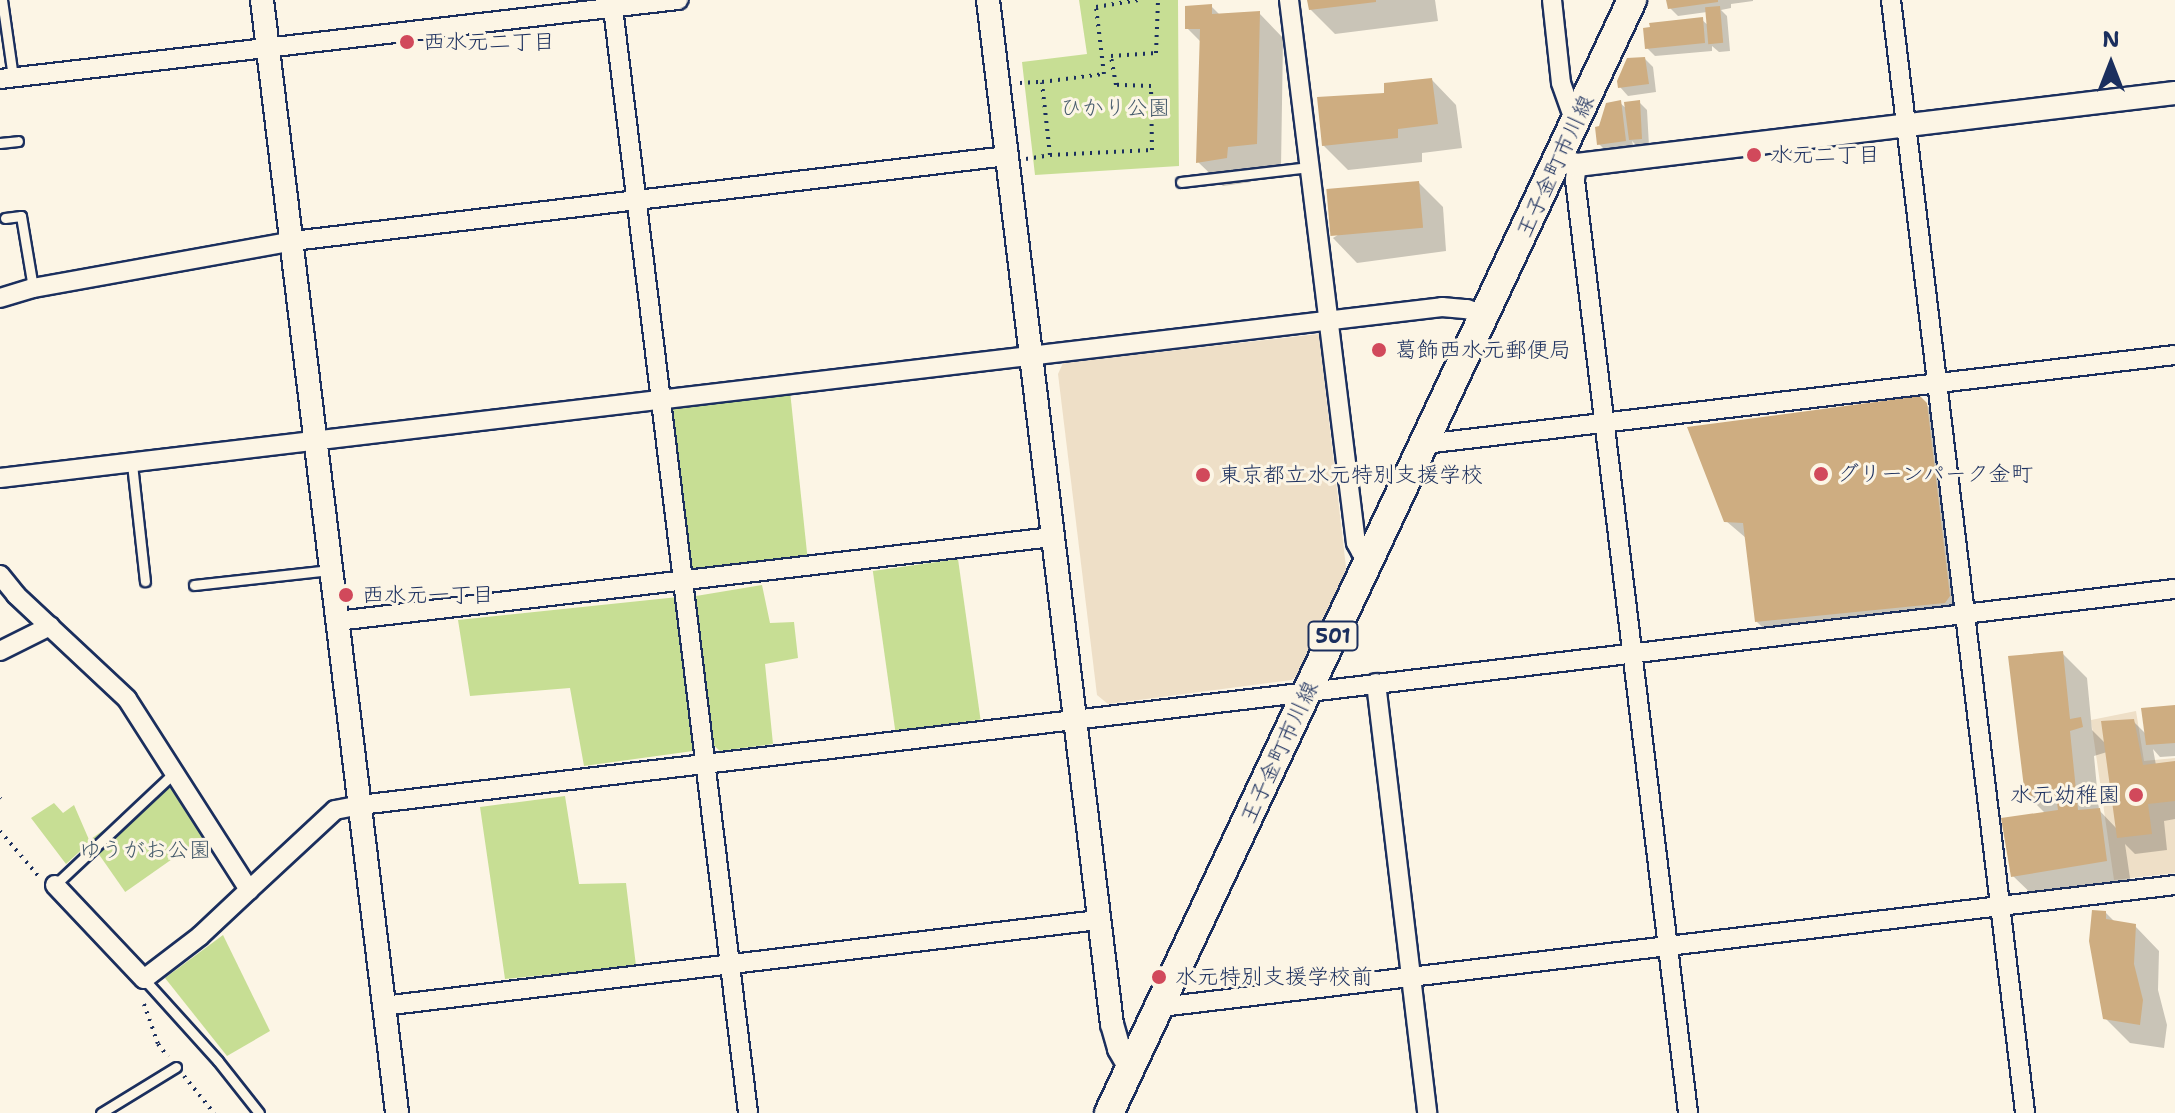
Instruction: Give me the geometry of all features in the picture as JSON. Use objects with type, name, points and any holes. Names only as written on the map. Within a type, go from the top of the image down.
[{"type":"main road","name":"王子金町市川線","points":[[1109,1113],[1485,316],[1567,162],[1575,122],[1632,0]]},
{"type":"street","points":[[262,0],[397,1113]]},
{"type":"street","points":[[7,78],[613,4],[678,0]]},
{"type":"street","points":[[988,0],[1098,920],[1114,1037],[1131,1070]]},
{"type":"street","points":[[1289,0],[1356,543],[1361,552],[1373,557]]},
{"type":"street","points":[[1552,0],[1561,83],[1575,122]]},
{"type":"street","points":[[1891,0],[2025,1113]]},
{"type":"street","points":[[613,4],[748,1113]]},
{"type":"street","points":[[1688,1113],[1575,180],[1567,162],[2175,93]]},
{"type":"street","points":[[0,298],[33,288],[293,241],[637,199],[1007,159]]},
{"type":"street","points":[[0,478],[1442,307],[1467,309],[1485,316]]},
{"type":"street","points":[[1425,444],[2175,355]]},
{"type":"street","points":[[337,621],[1052,537]]},
{"type":"street","points":[[0,575],[127,699],[249,890]]},
{"type":"street","points":[[55,885],[143,987],[335,810],[360,805],[1633,651],[2175,589]]},
{"type":"street","points":[[0,651],[50,626]]},
{"type":"street","points":[[1376,683],[1427,1113]]},
{"type":"street","points":[[1161,1007],[2175,885]]},
{"type":"street","points":[[383,1006],[1098,920]]},
{"type":"lane","points":[[2,0],[7,78]]},
{"type":"lane","points":[[0,143],[18,141]]},
{"type":"lane","points":[[1181,182],[1309,167]]},
{"type":"lane","points":[[5,218],[21,216],[33,288]]},
{"type":"lane","points":[[132,464],[145,581]]},
{"type":"lane","points":[[194,585],[330,570]]},
{"type":"lane","points":[[55,885],[174,773]]},
{"type":"lane","points":[[143,987],[259,1113]]},
{"type":"lane","points":[[101,1113],[176,1067]]},
{"type":"path","points":[[1050,155],[1042,82],[1104,74],[1096,7],[1138,0]]},
{"type":"path","points":[[1007,159],[1152,150],[1151,86],[1116,85],[1111,56],[1156,53],[1158,0]]},
{"type":"path","points":[[0,831],[46,885],[55,885]]},
{"type":"path","points":[[143,987],[158,1044],[214,1113]]},
{"type":"shaded area","name":"東京都立水元特別支援学校","points":[[1319,334],[1347,576],[1297,676],[1292,680],[1108,704],[1097,695],[1058,374],[1063,363]]},
{"type":"shaded area","points":[[2136,711],[2144,761],[2175,758],[2175,873],[2114,880],[2091,720]]},
{"type":"green space","name":"ひかり公園","points":[[1079,0],[1178,0],[1179,166],[1035,175],[1022,62],[1087,54]]},
{"type":"green space","points":[[790,391],[808,560],[682,573],[665,404]]},
{"type":"green space","points":[[958,559],[981,719],[895,731],[873,571]]},
{"type":"green space","points":[[762,585],[770,623],[794,622],[798,658],[765,664],[773,744],[720,751],[709,741],[696,596]]},
{"type":"green space","points":[[678,597],[693,751],[584,766],[570,688],[470,696],[458,620]]},
{"type":"green space","name":"ゆうがお公園","points":[[171,783],[207,835],[125,892],[89,840]]},
{"type":"green space","points":[[565,796],[579,884],[626,883],[636,966],[505,979],[480,807]]},
{"type":"green space","points":[[54,803],[63,813],[74,805],[90,842],[66,864],[31,818]]},
{"type":"green space","points":[[223,935],[270,1031],[227,1056],[165,978]]},
{"type":"building","points":[[1307,0],[1376,0],[1376,2],[1309,10]]},
{"type":"building","points":[[1666,0],[1718,0],[1718,2],[1668,9]]},
{"type":"building","points":[[1212,4],[1212,14],[1260,11],[1257,144],[1228,147],[1227,158],[1196,163],[1200,29],[1185,29],[1185,6]]},
{"type":"building","points":[[1720,6],[1723,43],[1708,44],[1705,7]]},
{"type":"building","points":[[1703,17],[1705,43],[1645,49],[1643,28],[1650,27],[1649,23]]},
{"type":"building","points":[[1645,57],[1649,84],[1618,88],[1617,81],[1627,58]]},
{"type":"building","points":[[1432,78],[1438,124],[1398,129],[1398,138],[1322,146],[1317,97],[1384,93],[1384,83]]},
{"type":"building","points":[[1621,100],[1626,141],[1597,145],[1595,127],[1599,126],[1606,103]]},
{"type":"building","points":[[1640,100],[1642,139],[1629,140],[1624,102]]},
{"type":"building","points":[[1419,181],[1423,228],[1330,236],[1326,189]]},
{"type":"building","name":"グリーンパーク金町","points":[[1920,396],[1927,403],[1950,596],[1945,603],[1755,622],[1743,523],[1724,522],[1687,427]]},
{"type":"building","points":[[2063,651],[2070,719],[2081,717],[2083,727],[2070,731],[2078,810],[2100,808],[2107,861],[2011,877],[2001,818],[2058,810],[2056,796],[2025,796],[2008,656]]},
{"type":"building","points":[[2175,705],[2175,743],[2146,745],[2141,708]]},
{"type":"building","points":[[2134,719],[2143,765],[2175,761],[2175,801],[2148,804],[2152,834],[2117,838],[2101,721]]},
{"type":"building","points":[[2092,910],[2106,911],[2106,919],[2136,924],[2134,964],[2143,1000],[2140,1025],[2103,1019],[2089,941]]},
{"type":"place","name":"西水元二丁目","points":[[407,42]]},
{"type":"place","name":"水元二丁目","points":[[1754,155]]},
{"type":"place","name":"葛飾西水元郵便局","points":[[1379,350]]},
{"type":"place","name":"グリーンパーク金町","points":[[1821,474]]},
{"type":"place","name":"東京都立水元特別支援学校","points":[[1203,475]]},
{"type":"place","name":"西水元一丁目","points":[[346,595]]},
{"type":"place","name":"水元幼稚園","points":[[2136,795]]},
{"type":"place","name":"水元特別支援学校前","points":[[1159,977]]}]
